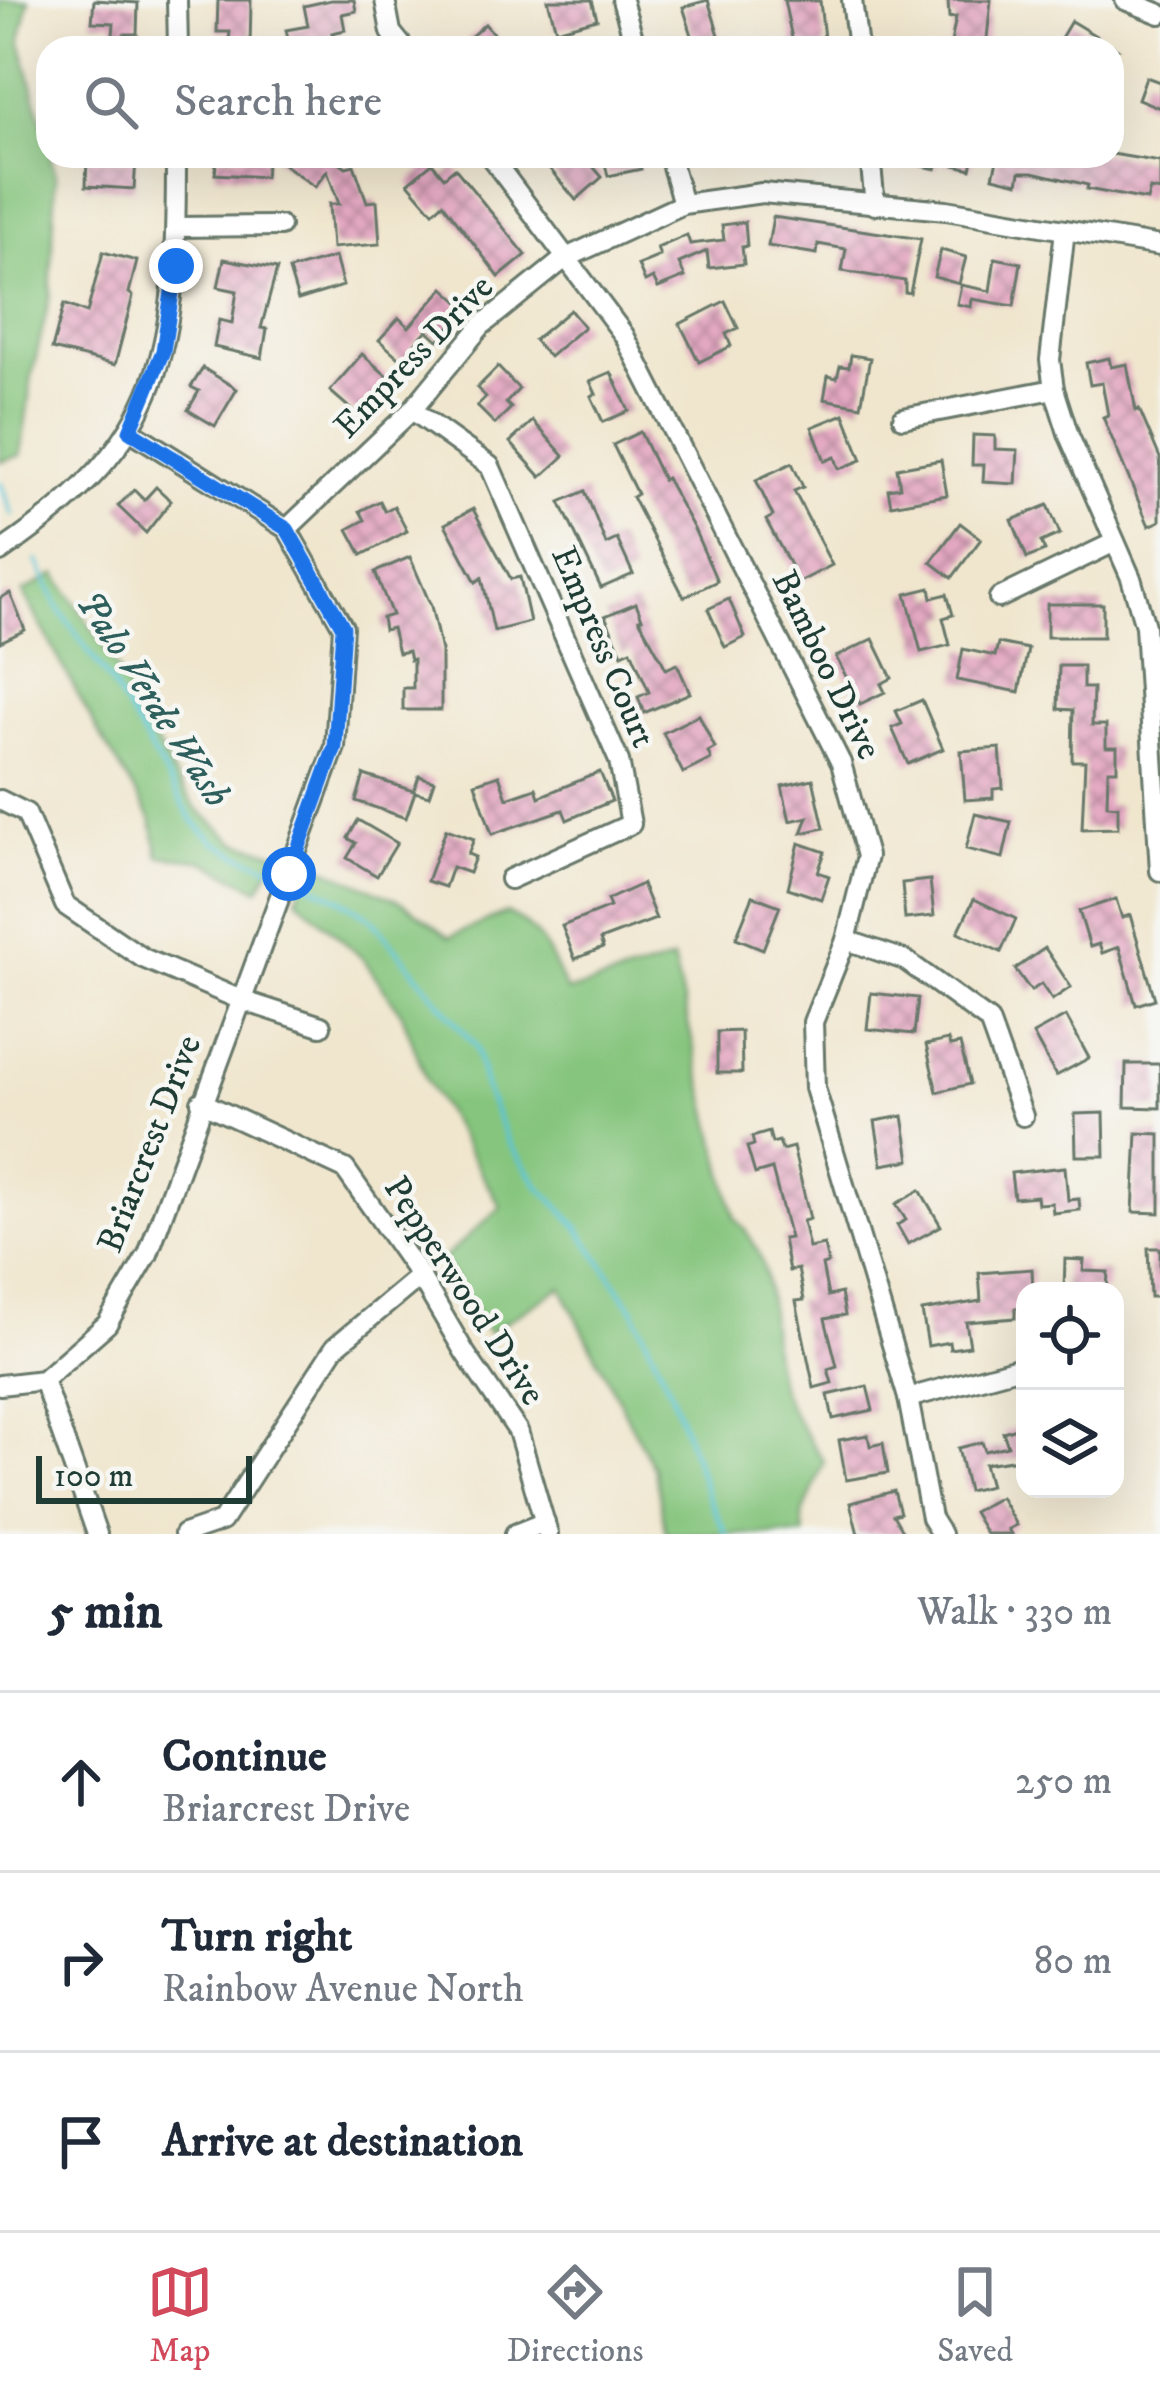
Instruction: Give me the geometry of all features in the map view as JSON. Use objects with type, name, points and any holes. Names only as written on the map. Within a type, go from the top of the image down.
[{"type":"street","points":[[177,0],[178,36]]},
{"type":"street","points":[[385,0],[394,36]]},
{"type":"street","points":[[622,0],[633,36]]},
{"type":"street","points":[[852,0],[856,36]]},
{"type":"street","points":[[1125,0],[1160,14]]},
{"type":"street","points":[[0,552],[71,500],[130,431],[169,328],[176,168]]},
{"type":"street","name":"Bamboo Drive","points":[[500,168],[624,335],[841,763],[867,856],[846,940],[813,1022],[815,1088],[908,1398],[931,1518],[941,1534]]},
{"type":"street","points":[[672,168],[683,204]]},
{"type":"street","points":[[871,168],[875,205]]},
{"type":"street","name":"Empress Drive","points":[[287,529],[412,410],[481,326],[564,259],[683,204],[762,193],[946,211],[1160,246]]},
{"type":"street","points":[[176,227],[280,226]]},
{"type":"street","points":[[1065,230],[1050,360],[1054,388],[1145,626],[1160,871]]},
{"type":"street","points":[[903,418],[1054,388]]},
{"type":"street","name":"Empress Court","points":[[412,410],[490,466],[619,761],[631,824],[510,878]]},
{"type":"street","name":"Briarcrest Drive","points":[[43,1380],[106,1324],[148,1254],[335,747],[343,627],[287,529],[130,431]]},
{"type":"street","points":[[999,598],[1115,542]]},
{"type":"street","points":[[0,800],[26,813],[65,905],[143,958],[241,1000]]},
{"type":"street","points":[[846,940],[905,960],[989,1021],[1023,1116]]},
{"type":"street","name":"Briarcrest Drive","points":[[241,1000],[321,1026]]},
{"type":"street","name":"Pepperwood Drive","points":[[202,1102],[345,1169],[420,1276],[518,1431],[546,1528]]},
{"type":"street","points":[[184,1534],[222,1520],[335,1347],[420,1276]]},
{"type":"street","points":[[908,1398],[1016,1368]]},
{"type":"street","points":[[0,1385],[43,1380],[97,1534]]},
{"type":"street","points":[[515,1534],[546,1528]]},
{"type":"green space","points":[[0,0],[29,0],[20,39],[36,100],[36,168],[54,168],[56,177],[50,296],[21,455],[0,462]]},
{"type":"green space","points":[[56,574],[110,656],[174,776],[197,809],[236,842],[278,853],[259,889],[201,860],[159,856],[151,818],[97,730],[23,592]]},
{"type":"green space","points":[[325,868],[402,902],[450,937],[506,913],[519,919],[544,946],[567,992],[673,960],[735,1219],[750,1237],[766,1278],[781,1388],[824,1462],[802,1517],[804,1534],[666,1534],[654,1469],[561,1287],[488,1333],[443,1259],[501,1207],[427,1081],[402,1014],[364,960],[297,898],[307,872]]},
{"type":"building","points":[[94,0],[138,3],[137,34],[113,36],[114,23],[92,22]]},
{"type":"building","points":[[218,0],[251,0],[250,36],[217,32]]},
{"type":"building","points":[[354,0],[356,11],[342,14],[345,30],[333,36],[287,36],[286,30],[308,26],[304,6]]},
{"type":"building","points":[[548,0],[592,0],[597,19],[556,30]]},
{"type":"building","points":[[708,0],[719,36],[692,36],[683,7]]},
{"type":"building","points":[[784,0],[820,1],[824,36],[792,36]]},
{"type":"building","points":[[948,0],[991,0],[987,36],[952,36],[956,17],[949,18]]},
{"type":"building","points":[[1071,21],[1096,36],[1062,36]]},
{"type":"building","points":[[485,24],[496,36],[472,36]]},
{"type":"building","points":[[1146,77],[1160,82],[1160,108],[1138,99]]},
{"type":"building","points":[[1124,156],[1160,162],[1160,191],[1150,189],[1147,200],[1087,189],[1088,185],[1033,172],[1020,172],[1018,183],[993,177],[995,168],[1124,168]]},
{"type":"building","points":[[87,168],[135,168],[134,189],[86,186]]},
{"type":"building","points":[[216,168],[266,168],[265,177],[215,174]]},
{"type":"building","points":[[289,168],[355,168],[367,202],[377,201],[380,244],[332,248],[329,204],[339,204],[327,171],[315,187]]},
{"type":"building","points":[[426,168],[436,168],[444,177],[455,168],[526,255],[499,277],[443,203],[433,212],[408,183]]},
{"type":"building","points":[[549,168],[594,168],[602,177],[576,200]]},
{"type":"building","points":[[606,168],[641,169],[608,176]]},
{"type":"building","points":[[773,217],[921,239],[910,293],[905,292],[905,281],[842,271],[846,249],[818,244],[817,254],[768,246]]},
{"type":"building","points":[[745,222],[744,264],[709,268],[707,251],[679,263],[685,277],[658,288],[653,278],[645,282],[638,265],[660,256],[657,248],[687,235],[690,244],[724,240],[722,225]]},
{"type":"building","points":[[941,250],[966,257],[959,284],[934,277]]},
{"type":"building","points":[[103,252],[137,261],[115,365],[52,349],[64,304],[87,313]]},
{"type":"building","points":[[335,257],[343,286],[298,300],[289,270]]},
{"type":"building","points":[[995,258],[1021,263],[1014,306],[972,299],[971,307],[957,304],[961,285],[990,291]]},
{"type":"building","points":[[224,259],[277,269],[261,328],[267,329],[262,358],[214,347],[219,320],[232,323],[237,291],[218,287]]},
{"type":"building","points":[[444,288],[467,309],[438,340],[427,330],[409,350],[416,357],[408,366],[379,340],[399,318],[409,327]]},
{"type":"building","points":[[725,301],[738,328],[726,334],[731,346],[699,362],[680,324]]},
{"type":"building","points":[[570,310],[584,327],[549,357],[534,340]]},
{"type":"building","points":[[362,354],[394,382],[362,419],[330,391]]},
{"type":"building","points":[[851,355],[870,358],[861,406],[824,399],[828,376],[837,378],[840,366],[849,367]]},
{"type":"building","points":[[1109,358],[1111,367],[1127,364],[1136,411],[1139,409],[1160,458],[1160,521],[1149,526],[1103,417],[1108,415],[1102,383],[1090,385],[1086,363]]},
{"type":"building","points":[[498,367],[519,389],[506,403],[511,408],[495,424],[477,406],[486,397],[477,388]]},
{"type":"building","points":[[203,368],[237,389],[215,426],[188,410],[199,391],[191,387]]},
{"type":"building","points":[[611,372],[629,411],[603,422],[590,381]]},
{"type":"building","points":[[844,414],[862,460],[839,469],[835,457],[825,461],[812,427]]},
{"type":"building","points":[[533,421],[564,456],[541,477],[510,442]]},
{"type":"building","points":[[640,432],[717,581],[684,597],[632,497],[637,494],[613,445]]},
{"type":"building","points":[[973,435],[995,436],[995,449],[1018,450],[1016,484],[983,482],[984,465],[972,465]]},
{"type":"building","points":[[941,460],[947,495],[891,505],[888,489],[900,487],[897,468]]},
{"type":"building","points":[[792,463],[803,487],[794,491],[832,565],[799,582],[766,520],[773,516],[756,480]]},
{"type":"building","points":[[156,487],[171,501],[146,533],[118,506],[134,490],[144,500]]},
{"type":"building","points":[[585,491],[606,544],[617,539],[633,574],[601,588],[560,502]]},
{"type":"building","points":[[380,501],[385,511],[394,506],[407,531],[362,555],[348,529],[365,520],[360,511]]},
{"type":"building","points":[[1048,505],[1060,534],[1041,542],[1045,551],[1027,558],[1012,520]]},
{"type":"building","points":[[473,509],[511,579],[520,577],[530,622],[494,631],[482,578],[476,582],[445,524]]},
{"type":"building","points":[[960,523],[981,539],[952,578],[931,562]]},
{"type":"building","points":[[410,557],[431,606],[441,651],[441,710],[403,710],[403,688],[413,688],[413,659],[408,651],[398,653],[392,628],[384,630],[382,618],[392,615],[375,572]]},
{"type":"building","points":[[930,588],[932,598],[947,594],[953,615],[943,618],[950,645],[921,652],[906,594]]},
{"type":"building","points":[[10,593],[25,630],[0,642],[0,598]]},
{"type":"building","points":[[729,599],[745,637],[725,647],[708,609]]},
{"type":"building","points":[[636,603],[639,619],[666,669],[677,664],[690,693],[644,713],[638,697],[649,692],[631,650],[622,654],[605,616]]},
{"type":"building","points":[[1047,604],[1103,604],[1103,637],[1047,637]]},
{"type":"building","points":[[873,639],[892,678],[881,684],[885,692],[860,704],[836,657]]},
{"type":"building","points":[[998,643],[1028,649],[1019,692],[957,680],[963,649],[995,656]]},
{"type":"building","points":[[1059,666],[1083,666],[1083,688],[1093,688],[1092,725],[1106,725],[1106,747],[1117,747],[1117,770],[1108,770],[1107,805],[1118,806],[1118,828],[1082,829],[1085,761],[1072,761],[1073,710],[1058,709]]},
{"type":"building","points":[[922,700],[943,749],[908,764],[892,728],[902,724],[896,711]]},
{"type":"building","points":[[699,715],[715,748],[708,752],[711,759],[683,773],[663,733]]},
{"type":"building","points":[[1000,748],[1003,788],[993,789],[993,798],[965,800],[961,751]]},
{"type":"building","points":[[600,772],[612,801],[567,820],[563,810],[492,834],[475,783],[499,775],[507,798],[536,788],[539,797]]},
{"type":"building","points":[[364,775],[414,791],[419,776],[434,781],[429,796],[415,792],[406,818],[356,801]]},
{"type":"building","points":[[813,779],[824,828],[802,833],[808,817],[790,821],[782,786]]},
{"type":"building","points":[[975,814],[1011,822],[1003,858],[966,849]]},
{"type":"building","points":[[358,820],[397,843],[377,876],[347,858],[356,843],[348,838]]},
{"type":"building","points":[[446,829],[474,839],[468,854],[475,857],[469,873],[452,867],[445,887],[427,881]]},
{"type":"building","points":[[799,843],[825,852],[818,872],[829,876],[821,899],[788,888]]},
{"type":"building","points":[[930,880],[934,916],[905,919],[902,883]]},
{"type":"building","points":[[642,884],[656,919],[600,940],[603,948],[575,959],[562,926],[610,907],[607,900]]},
{"type":"building","points":[[753,896],[780,906],[763,949],[736,938]]},
{"type":"building","points":[[974,899],[1016,919],[1001,952],[958,932]]},
{"type":"building","points":[[1116,899],[1122,918],[1130,915],[1155,999],[1136,1005],[1119,947],[1102,953],[1099,944],[1090,947],[1079,911]]},
{"type":"building","points":[[1045,948],[1071,987],[1052,1000],[1041,984],[1031,991],[1015,969]]},
{"type":"building","points":[[871,993],[918,998],[914,1034],[867,1029]]},
{"type":"building","points":[[1066,1016],[1089,1058],[1056,1076],[1033,1034]]},
{"type":"building","points":[[741,1031],[742,1073],[717,1073],[717,1032]]},
{"type":"building","points":[[948,1040],[950,1046],[960,1044],[970,1084],[937,1092],[926,1045]]},
{"type":"building","points":[[1126,1064],[1160,1064],[1160,1108],[1125,1107]]},
{"type":"building","points":[[1104,1113],[1105,1156],[1076,1156],[1075,1114]]},
{"type":"building","points":[[903,1116],[910,1160],[882,1165],[875,1121]]},
{"type":"building","points":[[769,1132],[772,1143],[779,1141],[782,1150],[793,1147],[810,1219],[803,1221],[809,1248],[824,1245],[828,1296],[841,1293],[845,1315],[825,1319],[837,1366],[828,1369],[832,1383],[814,1388],[796,1301],[804,1300],[798,1269],[789,1271],[783,1239],[790,1238],[772,1169],[755,1174],[747,1147],[754,1145],[752,1137]]},
{"type":"building","points":[[1137,1133],[1160,1134],[1160,1213],[1133,1212]]},
{"type":"building","points":[[1065,1167],[1068,1200],[1079,1199],[1080,1210],[1053,1213],[1052,1203],[1038,1204],[1037,1196],[1014,1198],[1011,1173]]},
{"type":"building","points":[[920,1190],[941,1226],[908,1244],[897,1225],[906,1220],[896,1204]]},
{"type":"building","points":[[1148,1248],[1160,1248],[1160,1297],[1150,1297]]},
{"type":"building","points":[[1065,1259],[1084,1260],[1083,1271],[1108,1272],[1107,1282],[1064,1282]]},
{"type":"building","points":[[1032,1269],[1033,1282],[1016,1282],[1015,1318],[966,1322],[970,1346],[950,1349],[949,1342],[928,1346],[922,1311],[981,1301],[979,1273]]},
{"type":"building","points":[[867,1386],[873,1410],[833,1419],[828,1395]]},
{"type":"building","points":[[1016,1428],[1016,1459],[984,1464],[990,1486],[968,1491],[958,1448],[982,1442],[985,1451],[1008,1446],[1003,1432]]},
{"type":"building","points":[[868,1435],[870,1446],[883,1443],[888,1473],[846,1480],[839,1440]]},
{"type":"building","points":[[894,1491],[900,1513],[893,1515],[904,1534],[858,1534],[850,1503]]},
{"type":"building","points":[[1000,1497],[1016,1525],[1008,1529],[1011,1534],[986,1534],[973,1512]]},
{"type":"waterway","name":"Palo Verde Wash","points":[[0,482],[12,514]]},
{"type":"waterway","name":"Palo Verde Wash","points":[[37,560],[59,609],[109,680],[193,821],[214,841],[281,871]]},
{"type":"waterway","name":"Palo Verde Wash","points":[[292,876],[372,919],[476,1047],[485,1088],[508,1142],[539,1186],[578,1227],[633,1309],[726,1534]]},
{"type":"route","points":[[176,266],[163,351],[130,431],[287,529],[343,627],[335,747],[289,874]]}]
